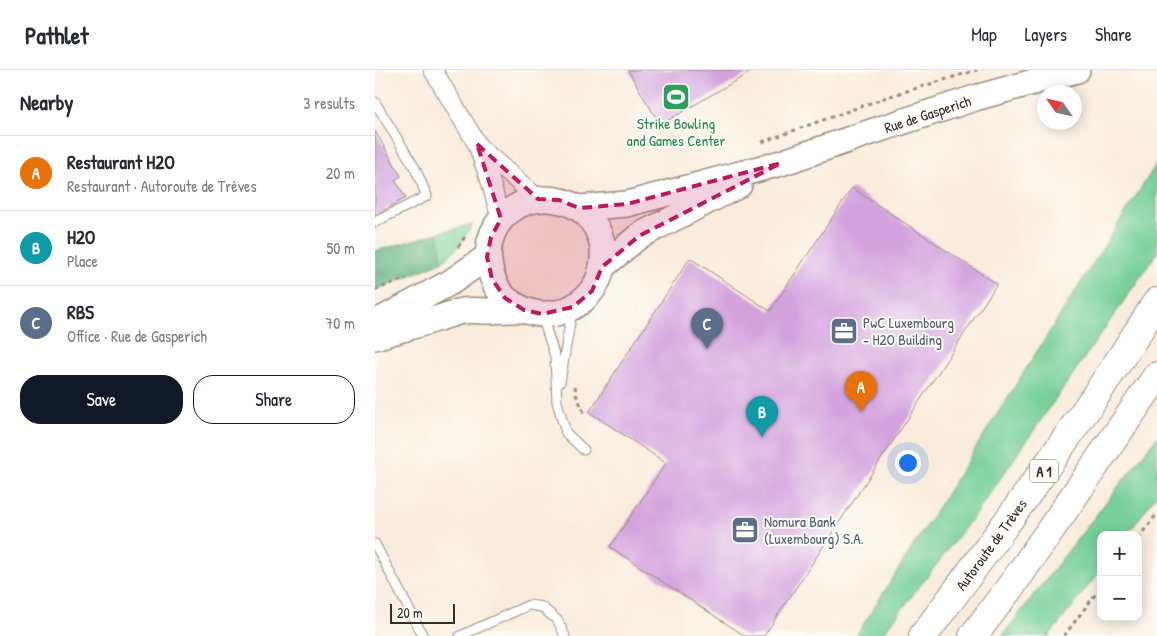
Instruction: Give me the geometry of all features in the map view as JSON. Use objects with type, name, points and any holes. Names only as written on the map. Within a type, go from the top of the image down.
[{"type":"highway","name":"Autoroute de Trèves","points":[[923,636],[984,555],[1070,434],[1157,302]]},
{"type":"highway","name":"A 1","points":[[973,636],[1017,578],[1157,376]]},
{"type":"main road","name":"Rue de Gasperich","points":[[579,208],[627,204],[781,163],[975,98],[1077,70]]},
{"type":"main road","name":"Rue de Gasperich","points":[[603,267],[639,236],[781,163]]},
{"type":"main road","points":[[375,337],[463,311],[558,313],[573,307],[583,300],[592,291],[603,267],[604,251],[599,234],[591,220],[579,208],[559,200],[538,198],[517,205],[501,219],[491,237],[487,257],[492,279],[505,298],[533,312]]},
{"type":"main road","points":[[375,323],[451,282],[487,257]]},
{"type":"street","points":[[433,70],[477,144],[501,219]]},
{"type":"street","points":[[477,144],[538,198]]},
{"type":"lane","points":[[375,102],[415,168],[427,196],[375,222]]},
{"type":"lane","points":[[557,402],[573,307]]},
{"type":"lane","points":[[533,312],[555,357],[557,402],[566,433],[584,450]]},
{"type":"lane","points":[[375,544],[423,636]]},
{"type":"lane","points":[[460,636],[529,604],[542,607],[558,621],[565,636]]},
{"type":"path","points":[[761,142],[887,97],[977,70]]},
{"type":"path","points":[[454,251],[469,231]]},
{"type":"path","points":[[375,290],[408,277]]},
{"type":"path","points":[[1142,533],[1157,514]]},
{"type":"path","points":[[1064,636],[1097,592]]},
{"type":"highlighted area","points":[[477,144],[538,199],[559,200],[579,208],[627,204],[781,163],[639,236],[602,267],[592,291],[573,307],[542,314],[524,310],[505,298],[492,279],[487,257],[491,237],[501,219]]},
{"type":"green space","points":[[1157,163],[1157,253],[977,512],[881,636],[856,636]]},
{"type":"green space","points":[[473,224],[460,245],[442,262],[438,233]]},
{"type":"green space","points":[[438,233],[442,262],[375,290],[375,251]]},
{"type":"green space","points":[[1157,437],[1157,494],[1130,531],[1097,531],[1097,575],[1049,636],[1002,636]]},
{"type":"building","name":"Strike Bowling and Games Center","points":[[628,70],[754,70],[660,125]]},
{"type":"building","points":[[375,131],[401,176],[395,180],[406,198],[375,215]]},
{"type":"building","points":[[852,188],[997,284],[764,636],[745,636],[610,547],[666,463],[589,412],[690,258],[770,311]]},
{"type":"place","name":"Strike Bowling and Games Center","points":[[676,97]]},
{"type":"place","name":"PwC Luxembourg - H2O Building","points":[[844,331]]},
{"type":"place","name":"RBS","points":[[707,349]]},
{"type":"place","name":"Restaurant H2O","points":[[861,412]]},
{"type":"place","name":"H2O","points":[[762,437]]},
{"type":"place","name":"Nomura Bank (Luxembourg) S.A.","points":[[745,530]]}]
